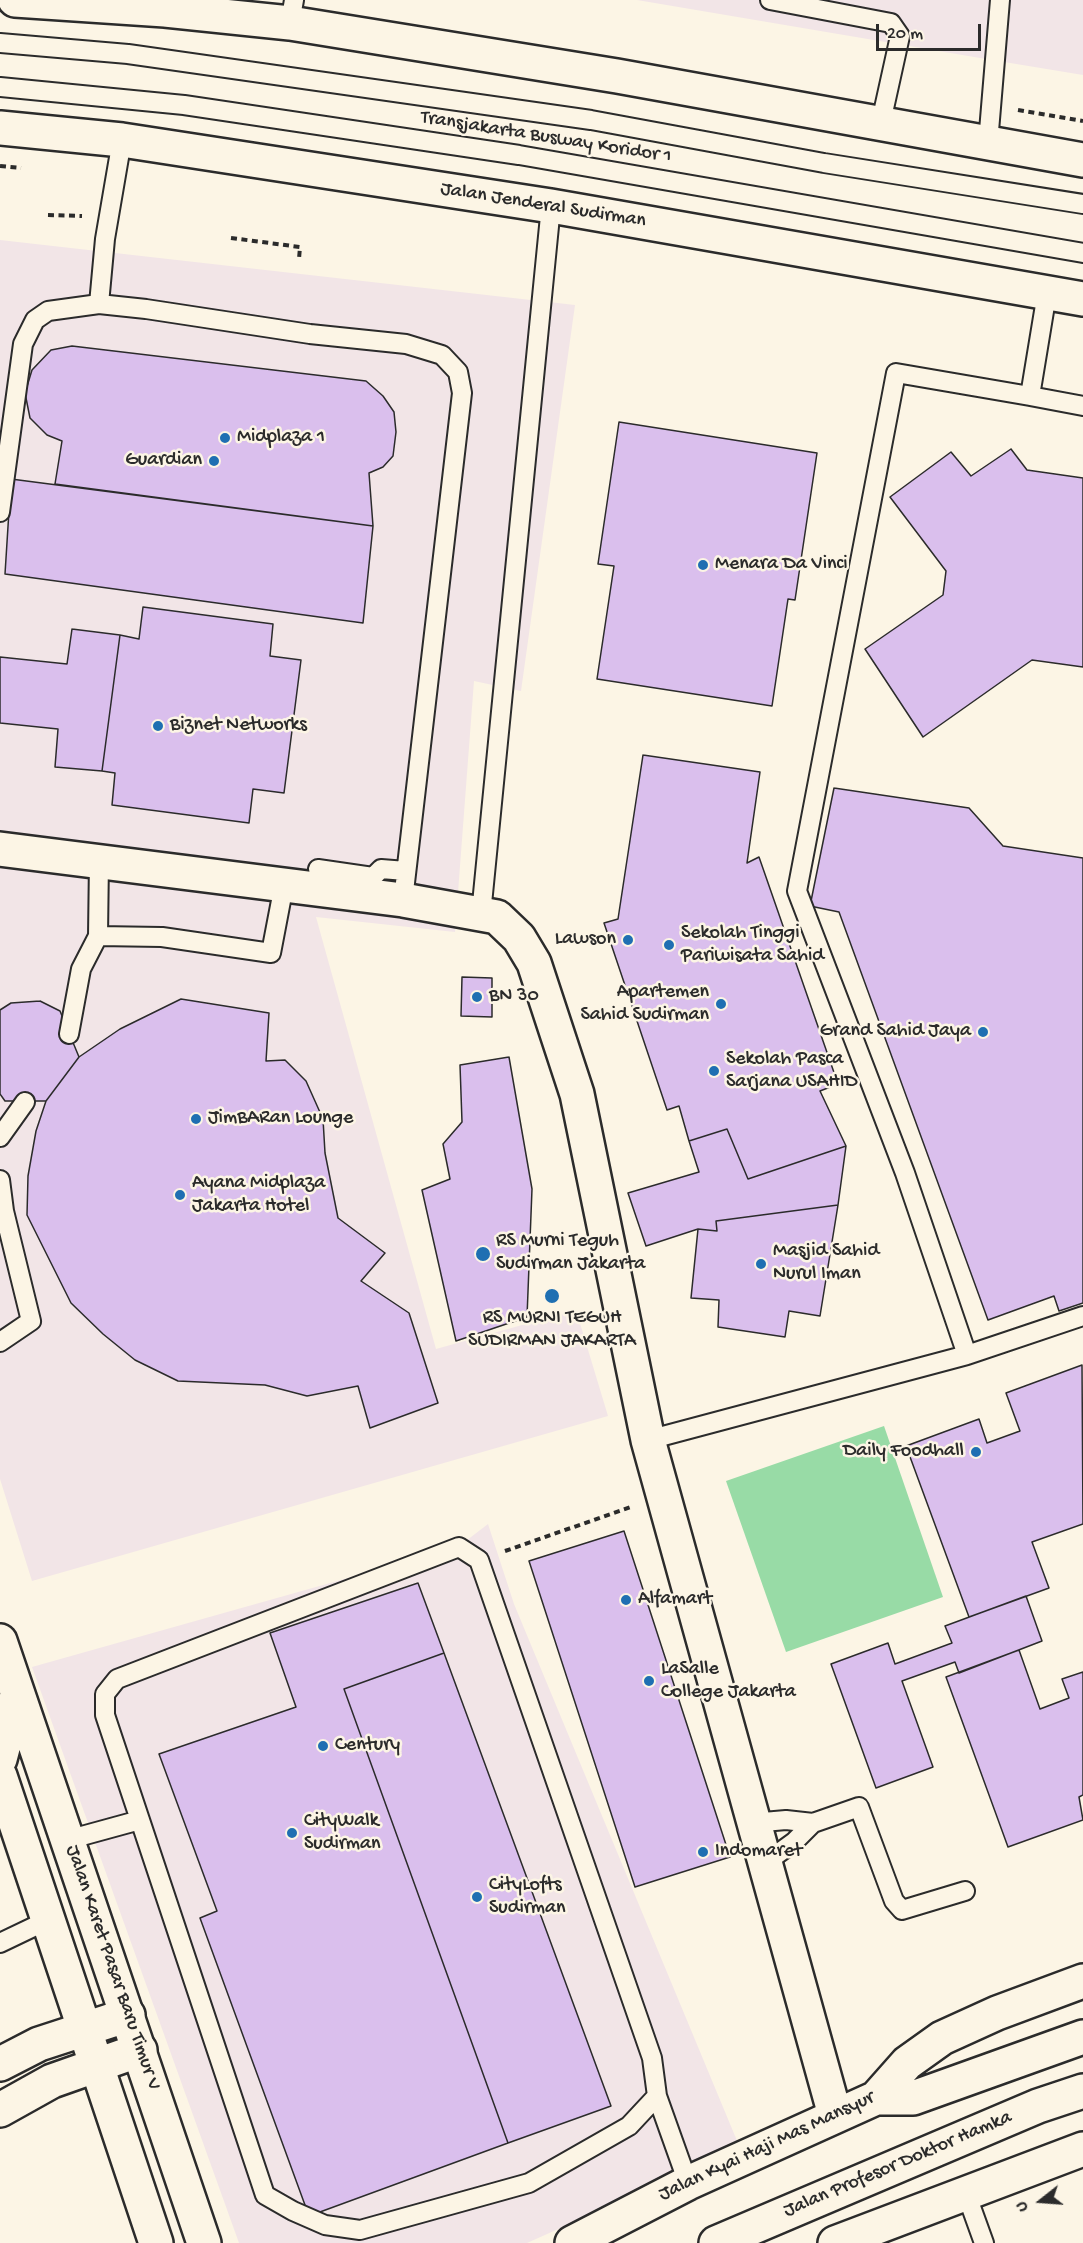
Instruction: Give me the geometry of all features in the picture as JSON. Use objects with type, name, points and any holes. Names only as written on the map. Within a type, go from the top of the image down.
[{"type":"main road","points":[[15,0],[292,11],[1083,160]]},
{"type":"main road","name":"Jalan Jenderal Sudirman","points":[[0,128],[122,140],[551,206],[1083,299]]},
{"type":"main road","points":[[0,849],[284,885],[405,886],[481,914],[497,917],[519,938],[534,963],[573,1083],[590,1149],[648,1440],[752,1823],[835,2115]]},
{"type":"main road","name":"Jalan Karet Pasar Baru Timur V","points":[[0,1641],[204,2243]]},
{"type":"main road","points":[[0,1759],[17,1695]]},
{"type":"main road","points":[[0,1776],[97,2065],[149,2241]]},
{"type":"main road","name":"Jalan Kyai Haji Mas Mansyur","points":[[572,2243],[688,2183],[876,2098],[907,2062],[942,2038],[997,2013],[1083,1981]]},
{"type":"main road","points":[[0,2064],[39,2044],[128,2015]]},
{"type":"main road","points":[[876,2098],[914,2098],[1083,2037]]},
{"type":"main road","points":[[8,2094],[140,2050]]},
{"type":"main road","name":"Jalan Profesor Doktor Hamka","points":[[716,2243],[1038,2106],[1083,2091]]},
{"type":"main road","points":[[835,2243],[1083,2149]]},
{"type":"lane","points":[[770,0],[838,7],[891,23],[900,36],[881,122]]},
{"type":"lane","points":[[988,143],[1000,0]]},
{"type":"lane","name":"Transjakarta Busway Koridor 1","points":[[0,43],[128,54],[580,118],[824,163],[1083,204]]},
{"type":"lane","name":"Transjakarta Busway Koridor 1","points":[[0,87],[184,105],[519,155],[1083,253]]},
{"type":"lane","points":[[99,304],[105,240],[122,140]]},
{"type":"lane","points":[[481,914],[551,206]]},
{"type":"lane","points":[[1030,396],[1047,293]]},
{"type":"lane","points":[[0,512],[23,344],[35,320],[48,311],[99,304],[406,344],[442,355],[458,372],[462,393],[405,886]]},
{"type":"lane","points":[[967,1355],[905,1173],[797,891],[896,373],[1083,406]]},
{"type":"lane","points":[[69,1035],[81,969],[98,936],[99,860]]},
{"type":"lane","points":[[318,869],[372,887]]},
{"type":"lane","points":[[98,936],[162,937],[271,952],[284,885]]},
{"type":"lane","points":[[0,1137],[24,1102]]},
{"type":"lane","points":[[0,1180],[4,1211],[31,1321],[0,1342]]},
{"type":"lane","points":[[648,1440],[967,1355],[1083,1316]]},
{"type":"lane","points":[[657,2096],[629,2126],[529,2183],[360,2230],[325,2225],[265,2195],[105,1715],[105,1695],[117,1679],[459,1547],[479,1560],[652,2058],[657,2096],[688,2183]]},
{"type":"lane","points":[[752,1823],[786,1820],[813,1823],[859,1807],[894,1901],[902,1910],[965,1891]]},
{"type":"lane","points":[[67,1840],[141,1820]]},
{"type":"lane","points":[[765,1863],[794,1842],[813,1823]]},
{"type":"lane","points":[[0,1943],[48,1920]]},
{"type":"lane","points":[[966,2193],[984,2243]]},
{"type":"path","points":[[48,215],[83,216]]},
{"type":"path","points":[[231,237],[300,247],[299,259]]},
{"type":"path","points":[[479,1560],[663,1495]]},
{"type":"shaded area","points":[[637,0],[1083,0],[1083,75],[986,59]]},
{"type":"shaded area","points":[[0,240],[575,305],[521,691],[474,681],[455,932],[316,917],[436,1349],[576,1310],[608,1416],[32,1581],[0,1479]]},
{"type":"shaded area","points":[[488,1524],[514,1604],[740,2148],[527,2243],[239,2243],[32,1667],[458,1547]]},
{"type":"green space","points":[[884,1426],[943,1597],[786,1652],[726,1481]]},
{"type":"building","name":"Midplaza 1","points":[[72,346],[366,381],[383,396],[394,412],[396,432],[393,456],[383,467],[369,473],[373,526],[55,484],[62,441],[47,435],[30,418],[25,393],[32,370],[51,350]]},
{"type":"building","name":"Menara Da Vinci","points":[[619,422],[817,453],[795,600],[788,599],[772,706],[597,679],[614,566],[598,564]]},
{"type":"building","points":[[1011,449],[1027,470],[1083,478],[1083,667],[1032,660],[923,737],[865,649],[943,595],[946,571],[890,497],[951,452],[971,476]]},
{"type":"building","name":"Midplaza 1","points":[[11,479],[373,526],[363,623],[5,574]]},
{"type":"building","points":[[143,607],[273,624],[270,656],[301,660],[284,793],[253,789],[249,823],[112,805],[115,773],[102,771],[120,635],[139,639]]},
{"type":"building","points":[[72,629],[120,635],[102,771],[55,767],[58,729],[0,723],[0,657],[67,664]]},
{"type":"building","name":"Apartemen Sahid Sudirman","points":[[643,755],[760,772],[747,863],[759,857],[838,1084],[820,1091],[846,1146],[748,1179],[727,1129],[689,1141],[679,1106],[667,1110],[604,923],[618,919]]},
{"type":"building","name":"Grand Sahid Jaya","points":[[834,788],[969,808],[1003,846],[1083,858],[1083,1303],[1059,1311],[1054,1296],[988,1320],[839,912],[810,906]]},
{"type":"building","name":"BN 30","points":[[462,977],[492,978],[492,1017],[461,1016]]},
{"type":"building","name":"Ayana Midplaza Jakarta Hotel","points":[[181,999],[269,1013],[266,1061],[285,1060],[306,1081],[323,1119],[325,1153],[338,1218],[385,1253],[361,1281],[409,1313],[438,1403],[370,1428],[358,1386],[307,1396],[265,1385],[178,1381],[135,1360],[103,1334],[71,1303],[27,1215],[28,1176],[36,1131],[46,1101],[79,1057],[120,1029]]},
{"type":"building","points":[[40,1001],[60,1011],[79,1057],[46,1101],[5,1101],[0,1094],[0,1010],[11,1003]]},
{"type":"building","name":"RS Murni Teguh Sudirman Jakarta","points":[[509,1057],[532,1189],[527,1317],[456,1341],[422,1190],[450,1179],[443,1144],[462,1122],[460,1065]]},
{"type":"building","points":[[727,1129],[748,1179],[846,1146],[838,1205],[716,1221],[717,1231],[698,1229],[646,1246],[628,1193],[699,1172],[689,1141]]},
{"type":"building","name":"Masjid Sahid Nurul Iman","points":[[838,1205],[820,1316],[789,1311],[785,1337],[718,1327],[719,1300],[691,1298],[698,1229],[717,1231],[716,1221]]},
{"type":"building","points":[[1082,1365],[1083,1524],[1032,1542],[1049,1588],[969,1617],[906,1446],[979,1419],[987,1443],[1020,1431],[1006,1393]]},
{"type":"building","points":[[624,1531],[730,1857],[635,1887],[529,1561]]},
{"type":"building","name":"CityWalk Sudirman","points":[[418,1583],[444,1653],[344,1689],[508,2143],[309,2216],[200,1918],[217,1911],[159,1754],[296,1707],[270,1633]]},
{"type":"building","points":[[1026,1596],[1042,1641],[959,1673],[955,1662],[902,1681],[933,1767],[876,1788],[831,1664],[888,1643],[895,1664],[952,1643],[945,1626]]},
{"type":"building","points":[[1019,1650],[1040,1709],[1069,1698],[1062,1679],[1083,1672],[1083,1795],[1079,1797],[1083,1820],[1008,1847],[946,1677]]},
{"type":"building","name":"CityLofts Sudirman","points":[[444,1653],[611,2106],[508,2143],[344,1689]]},
{"type":"place","name":"Midplaza 1","points":[[225,438]]},
{"type":"place","name":"Guardian","points":[[214,461]]},
{"type":"place","name":"Menara Da Vinci","points":[[703,565]]},
{"type":"place","name":"Biznet Networks","points":[[158,726]]},
{"type":"place","name":"Lawson","points":[[628,940]]},
{"type":"place","name":"Sekolah Tinggi Pariwisata Sahid","points":[[669,945]]},
{"type":"place","name":"BN 30","points":[[477,997]]},
{"type":"place","name":"Apartemen Sahid Sudirman","points":[[721,1004]]},
{"type":"place","name":"Grand Sahid Jaya","points":[[983,1032]]},
{"type":"place","name":"Sekolah Pasca Sarjana USAHID","points":[[714,1071]]},
{"type":"place","name":"JimBARan Lounge","points":[[196,1119]]},
{"type":"place","name":"Ayana Midplaza Jakarta Hotel","points":[[180,1195]]},
{"type":"place","name":"RS Murni Teguh Sudirman Jakarta","points":[[483,1254]]},
{"type":"place","name":"Masjid Sahid Nurul Iman","points":[[761,1264]]},
{"type":"place","name":"RS MURNI TEGUH SUDIRMAN JAKARTA","points":[[552,1296]]},
{"type":"place","name":"Daily Foodhall","points":[[976,1452]]},
{"type":"place","name":"Alfamart","points":[[626,1600]]},
{"type":"place","name":"LaSalle College Jakarta","points":[[649,1681]]},
{"type":"place","name":"Century","points":[[323,1746]]},
{"type":"place","name":"CityWalk Sudirman","points":[[292,1833]]},
{"type":"place","name":"Indomaret","points":[[703,1852]]},
{"type":"place","name":"CityLofts Sudirman","points":[[477,1897]]}]
